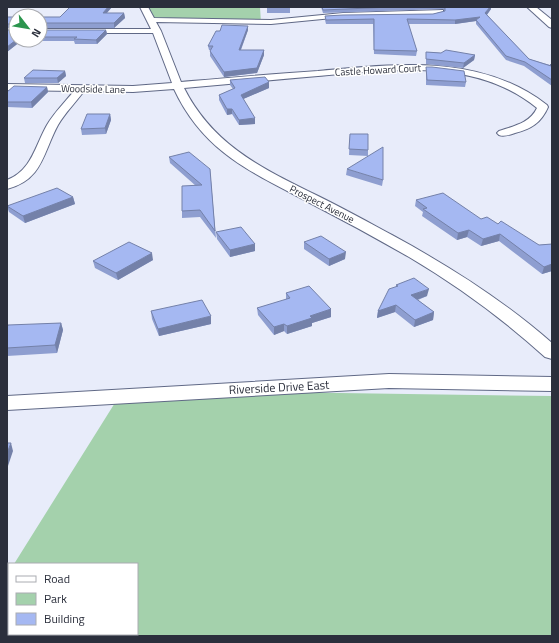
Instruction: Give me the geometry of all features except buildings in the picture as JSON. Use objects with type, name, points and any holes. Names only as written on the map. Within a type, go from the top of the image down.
[{"type":"main road","points":[[531,7],[552,25]]},
{"type":"street","name":"Prospect Avenue","points":[[144,7],[154,26],[183,96],[214,138],[236,156],[268,176],[384,236],[453,276],[500,309],[534,336],[552,353]]},
{"type":"street","points":[[48,31],[271,22],[343,15],[432,14],[440,12]]},
{"type":"street","name":"Castle Howard Court","points":[[178,85],[404,67],[450,69],[501,83],[536,100],[543,107],[540,114],[529,125],[503,133]]},
{"type":"street","name":"Woodside Lane","points":[[7,87],[133,89],[178,85]]},
{"type":"street","points":[[7,185],[23,177],[32,169],[53,124],[81,89]]},
{"type":"street","name":"Riverside Drive East","points":[[7,403],[389,381],[552,384]]},
{"type":"green space","points":[[142,7],[260,7],[261,23],[151,21]]},
{"type":"green space","points":[[123,390],[552,396],[552,636],[7,636],[8,574],[8,635],[138,635],[138,563],[15,563]]}]
